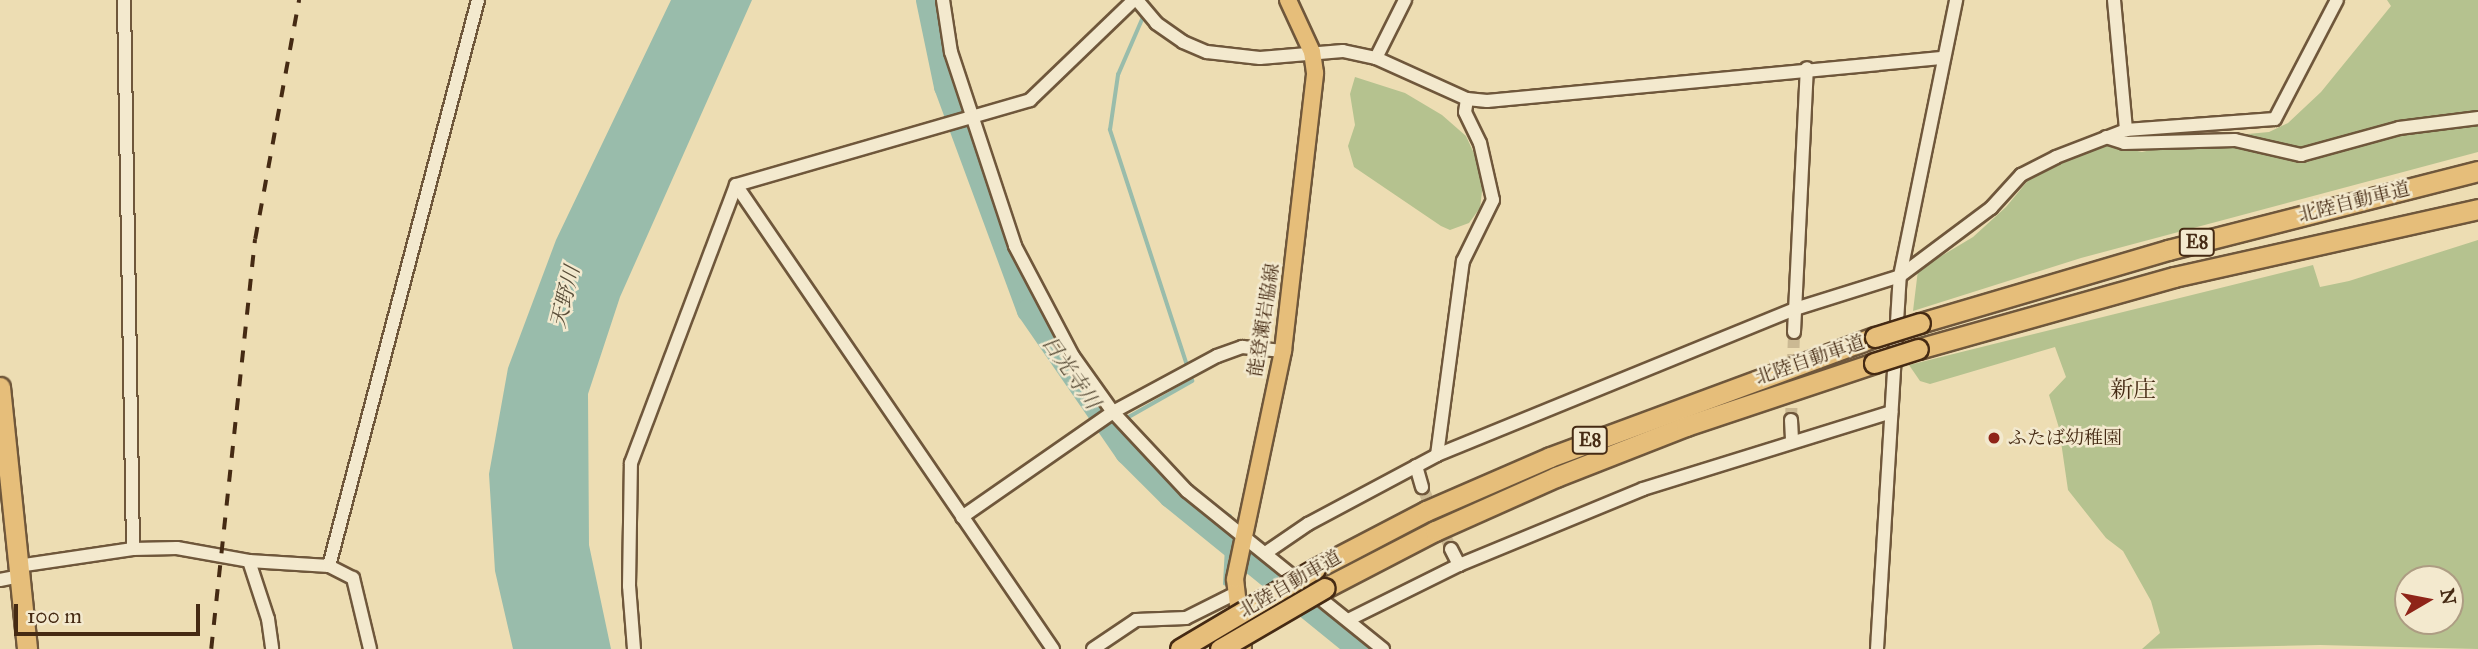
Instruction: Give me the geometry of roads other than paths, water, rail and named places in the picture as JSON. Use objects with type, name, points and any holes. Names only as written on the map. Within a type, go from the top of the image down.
[{"type":"highway","name":"北陸自動車道","points":[[1180,649],[1315,569],[1426,511],[1550,457],[1875,337],[2168,250],[2478,171]]},
{"type":"highway","name":"北陸自動車道","points":[[1220,649],[1325,588],[1436,531],[1556,477],[1685,426],[1918,349],[2174,277],[2478,209]]},
{"type":"highway","points":[[0,387],[27,649]]},
{"type":"main road","name":"能登瀬岩脇線","points":[[1243,649],[1234,594],[1237,567],[1283,351],[1315,74],[1312,52],[1288,0]]},
{"type":"street","points":[[124,0],[133,549]]},
{"type":"street","points":[[329,566],[478,0]]},
{"type":"street","points":[[943,0],[951,52],[970,120],[1015,246],[1073,356],[1113,412],[1186,491],[1243,538],[1267,552],[1383,649]]},
{"type":"street","points":[[736,185],[970,120],[1030,100],[1135,0],[1165,29],[1207,52],[1260,58],[1343,51],[1376,58],[1467,99],[1502,102],[1807,68],[1941,58]]},
{"type":"street","points":[[1376,58],[1405,0]]},
{"type":"street","points":[[1877,649],[1900,276],[1941,58],[1956,0]]},
{"type":"street","points":[[2114,0],[2126,130]]},
{"type":"street","points":[[1267,552],[1308,524],[1437,455],[1795,309],[1900,276],[1990,208],[2021,175],[2106,137],[2126,130],[2275,119],[2337,0]]},
{"type":"street","points":[[1794,332],[1807,68]]},
{"type":"street","points":[[1437,455],[1463,261],[1493,200],[1480,142],[1465,112],[1467,99]]},
{"type":"street","points":[[2106,137],[2124,143],[2235,140],[2301,155],[2399,128],[2478,118]]},
{"type":"street","points":[[736,185],[1053,649]]},
{"type":"street","points":[[634,649],[629,586],[631,463],[736,185]]},
{"type":"street","points":[[962,517],[1113,412],[1217,355],[1242,347],[1283,351]]},
{"type":"street","points":[[1348,620],[1459,565],[1643,489],[1792,439],[1891,412]]},
{"type":"street","points":[[1791,420],[1792,439]]},
{"type":"street","points":[[1416,466],[1422,487]]},
{"type":"street","points":[[0,580],[19,571],[133,549],[177,548],[249,561],[329,566],[353,578],[370,649]]},
{"type":"street","points":[[1451,548],[1459,565]]},
{"type":"street","points":[[249,561],[268,619],[272,649]]},
{"type":"street","points":[[1093,649],[1136,620],[1186,618],[1234,594]]},
{"type":"water","name":"天野川","points":[[671,0],[752,0],[620,297],[588,394],[589,545],[611,649],[513,649],[495,571],[489,474],[508,368],[556,240]]},
{"type":"waterway","name":"日光寺川","points":[[927,0],[945,86],[1028,310],[1126,452],[1170,496],[1358,649]]},
{"type":"waterway","points":[[1133,424],[1127,418],[1192,381],[1110,130],[1118,75],[1144,15]]},
{"type":"waterway","points":[[1215,506],[1230,516],[1229,521]]},
{"type":"waterway","points":[[1225,584],[1228,529]]},
{"type":"tunnel","points":[[1791,420],[1794,332]]},
{"type":"tunnel","points":[[1422,487],[1451,549]]},
{"type":"railway","points":[[211,649],[255,239],[299,0]]},
{"type":"place","name":"ふたば幼稚園","points":[[1994,438]]},
{"type":"district","name":"新庄","points":[[2133,389]]}]
